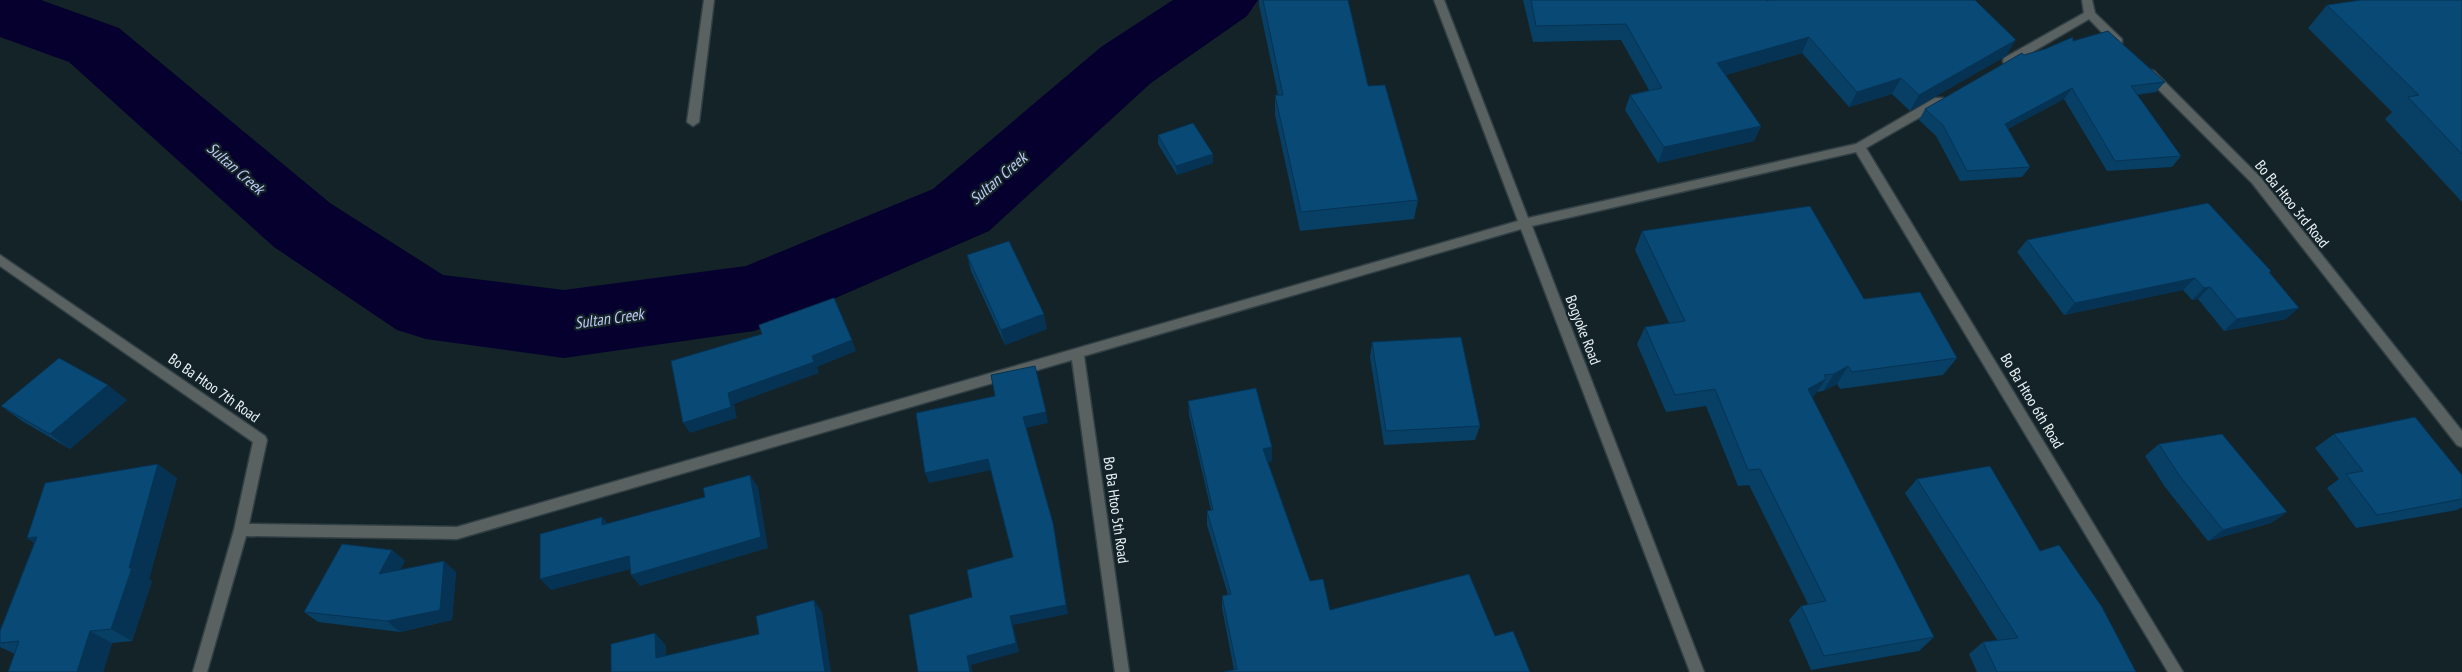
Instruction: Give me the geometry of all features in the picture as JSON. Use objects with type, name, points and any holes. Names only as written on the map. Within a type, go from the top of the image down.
[{"type":"street","points":[[692,122],[709,0]]},
{"type":"street","name":"Bogyoke Road","points":[[1440,0],[1697,672]]},
{"type":"street","points":[[2087,0],[2090,14],[2124,49]]},
{"type":"street","points":[[1996,68],[2090,14]]},
{"type":"street","name":"Bo Ba Htoo 3rd Road","points":[[2138,63],[2256,180],[2462,441]]},
{"type":"street","points":[[241,530],[457,533],[1525,223],[1859,147],[1953,93]]},
{"type":"street","name":"Bo Ba Htoo 6th Road","points":[[1859,147],[2176,672]]},
{"type":"street","name":"Bo Ba Htoo 7th Road","points":[[0,260],[260,440],[241,530],[200,672]]},
{"type":"street","name":"Bo Ba Htoo 5th Road","points":[[1077,352],[1122,672]]},
{"type":"building","points":[[1263,0],[1348,0],[1368,86],[1385,85],[1418,200],[1301,212],[1275,95],[1283,95]]},
{"type":"building","points":[[1531,0],[1975,0],[2016,40],[1919,95],[1901,78],[1857,92],[1809,37],[1717,63],[1761,126],[1664,147],[1630,95],[1662,88],[1626,24],[1536,26]]},
{"type":"building","points":[[2361,0],[2462,0],[2462,154],[2408,97],[2419,95],[2327,5]]},
{"type":"building","points":[[2108,31],[2165,82],[2131,86],[2181,156],[2115,161],[2072,88],[2005,124],[2030,167],[1967,171],[1943,125],[1925,109],[2022,53],[2024,55],[2045,49],[2073,37],[2073,41]]},
{"type":"building","points":[[1193,123],[1213,154],[1176,166],[1158,135]]},
{"type":"building","points":[[2208,203],[2271,271],[2269,272],[2299,308],[2237,319],[2210,287],[2204,288],[2195,278],[2075,303],[2027,240]]},
{"type":"building","points":[[1810,206],[1864,299],[1920,292],[1957,358],[1852,372],[1848,366],[1834,374],[1824,375],[1826,379],[1808,389],[1934,637],[1824,656],[1801,606],[1826,601],[1760,469],[1748,470],[1715,389],[1675,395],[1645,327],[1685,321],[1642,231]]},
{"type":"building","points":[[1009,241],[1044,314],[1001,330],[967,255]]},
{"type":"building","points":[[834,298],[852,340],[812,356],[814,362],[728,393],[731,407],[683,423],[671,361],[762,334],[759,325]]},
{"type":"building","points":[[1461,337],[1480,426],[1386,431],[1372,342]]},
{"type":"building","points":[[59,358],[108,385],[50,434],[1,406]]},
{"type":"building","points":[[1035,366],[1046,412],[1023,417],[1053,523],[1066,605],[1010,616],[1016,643],[967,656],[970,672],[918,672],[909,615],[972,597],[967,570],[1013,557],[988,459],[925,473],[916,413],[995,396],[991,375]]},
{"type":"building","points":[[1256,388],[1272,447],[1263,449],[1310,581],[1323,579],[1330,610],[1469,574],[1495,636],[1513,631],[1530,672],[1223,672],[1237,669],[1222,596],[1231,594],[1207,511],[1213,510],[1188,401]]},
{"type":"building","points":[[2415,417],[2462,475],[2462,499],[2377,515],[2346,474],[2363,471],[2334,434]]},
{"type":"building","points":[[2222,434],[2287,512],[2223,530],[2179,475],[2159,444]]},
{"type":"building","points":[[158,464],[129,568],[132,568],[111,629],[90,631],[77,672],[8,672],[19,641],[0,643],[0,631],[37,537],[27,538],[45,483]]},
{"type":"building","points":[[1990,466],[2040,551],[2059,545],[2102,607],[2136,672],[1997,672],[1983,642],[2018,638],[1917,479]]},
{"type":"building","points":[[750,475],[761,537],[631,575],[629,556],[540,579],[540,534],[602,517],[602,525],[705,497],[703,488]]},
{"type":"building","points":[[342,544],[392,550],[379,574],[444,561],[440,610],[387,621],[304,612]]},
{"type":"building","points":[[814,600],[825,672],[611,672],[611,644],[655,633],[656,658],[759,634],[756,616]]},
{"type":"waterway","name":"Sultan Creek","points":[[0,11],[94,45],[302,225],[426,306],[564,324],[754,298],[961,210],[1126,65],[1223,0]]}]
